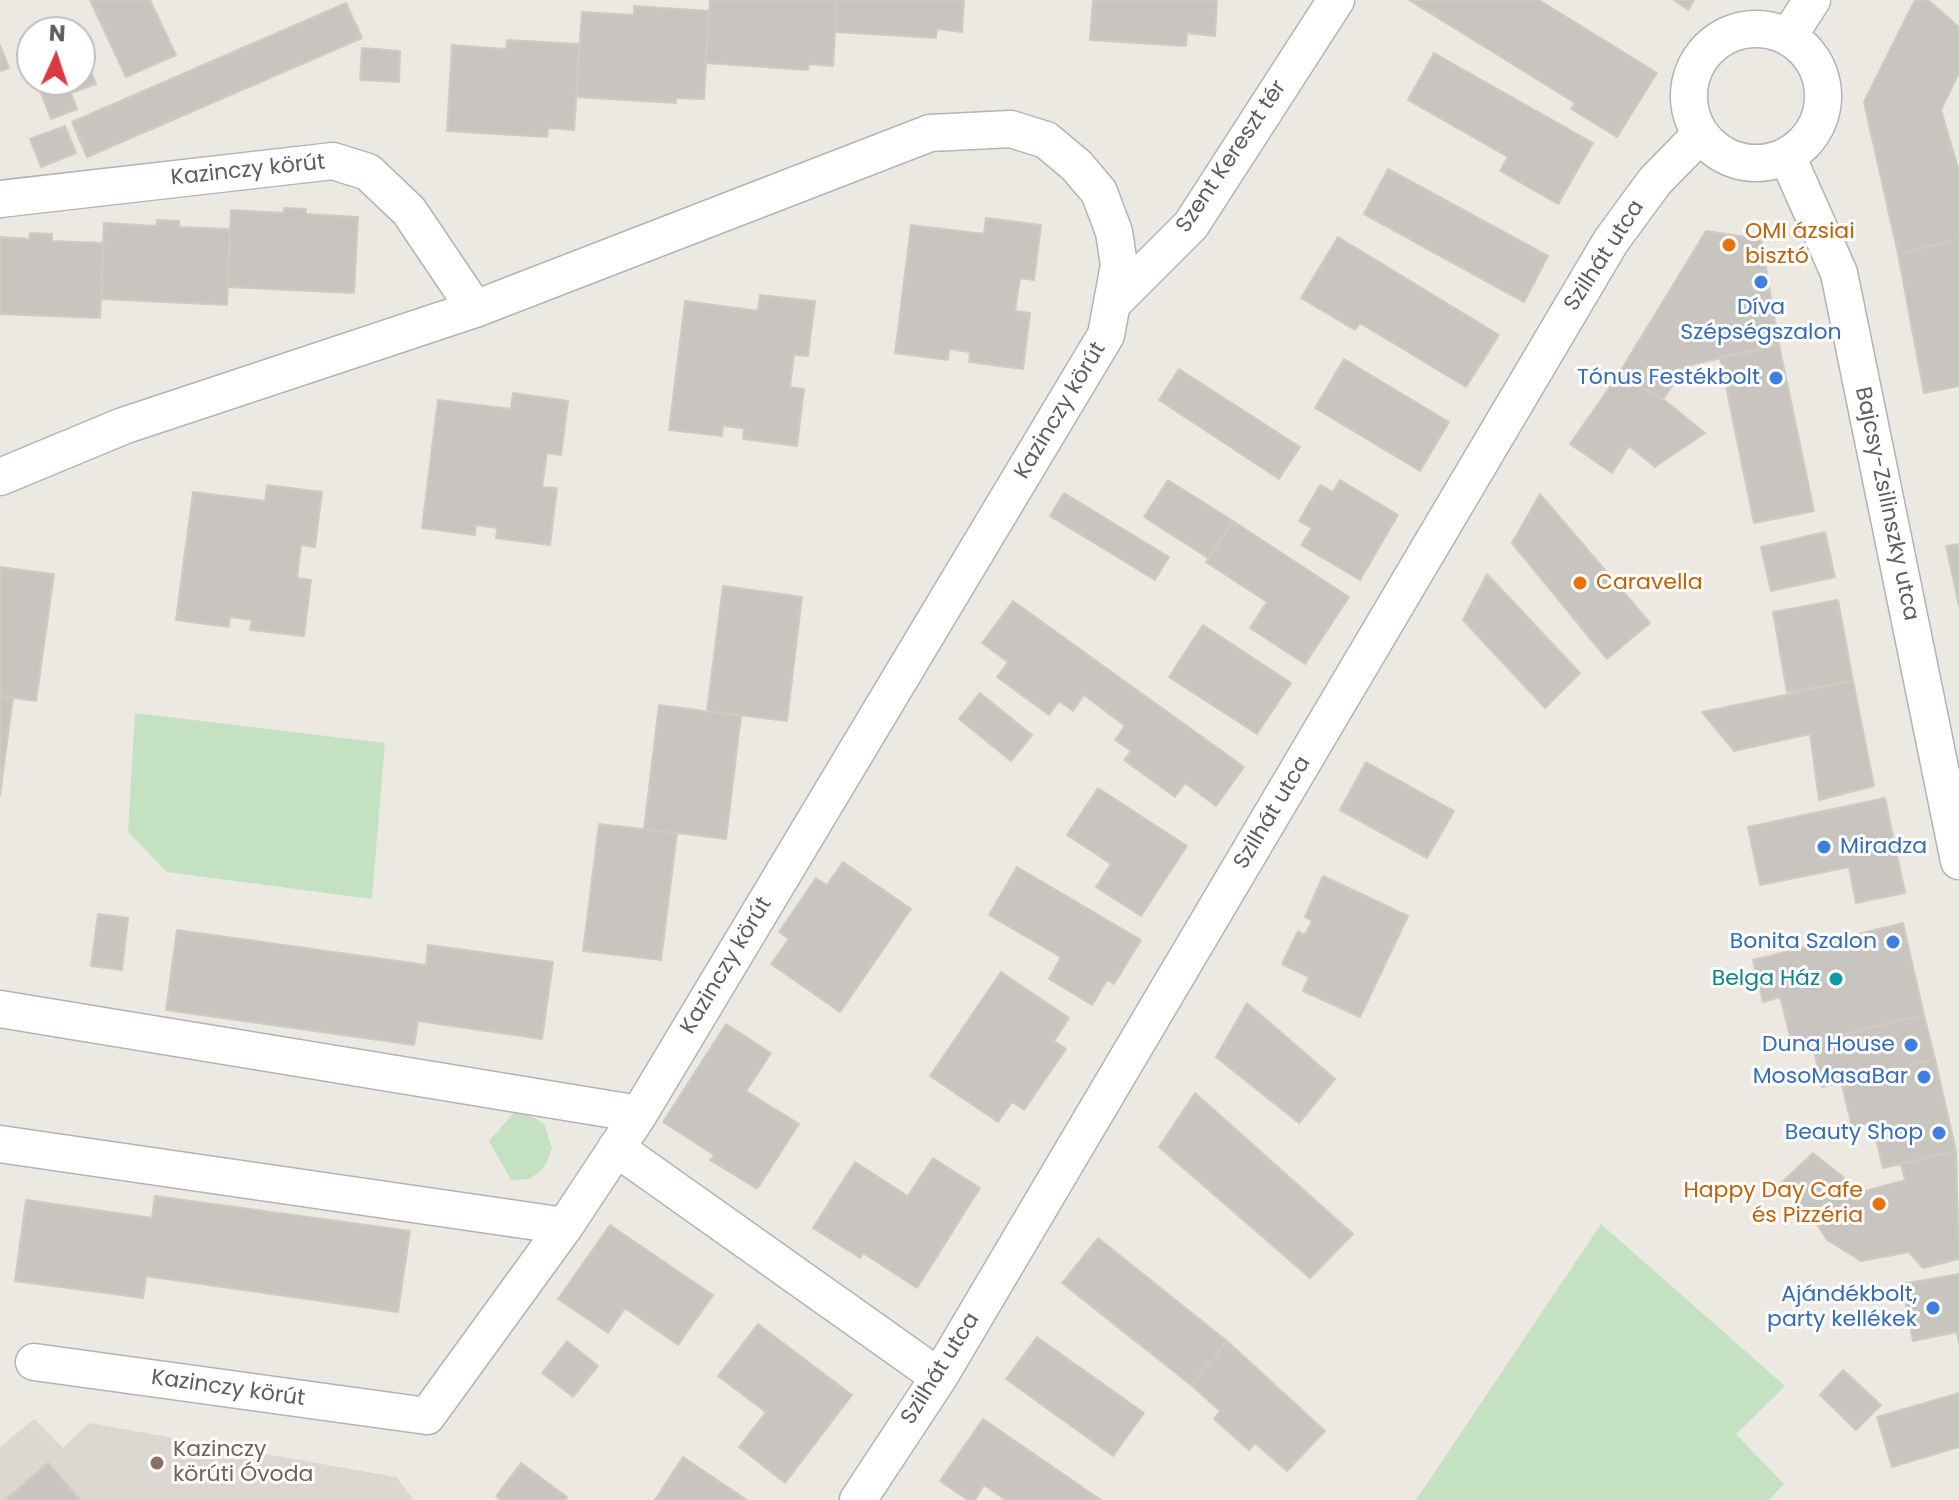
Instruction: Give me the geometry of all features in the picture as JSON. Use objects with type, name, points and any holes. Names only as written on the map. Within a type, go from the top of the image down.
[{"type":"street","name":"Szent Kereszt tér","points":[[1114,302],[1191,225],[1336,0]]},
{"type":"street","points":[[1788,37],[1812,0]]},
{"type":"street","points":[[1770,30],[1788,37],[1804,50],[1816,66],[1822,86],[1822,107],[1816,127],[1804,144],[1787,156],[1764,163],[1740,162],[1718,152],[1700,135],[1690,111],[1689,86],[1702,55],[1733,33],[1770,30]]},
{"type":"street","name":"Kazinczy körút","points":[[0,477],[123,426],[475,309],[930,133],[974,128],[1011,129],[1046,140],[1091,183],[1114,232],[1119,265],[1106,335],[639,1114],[565,1226],[427,1416],[34,1362]]},
{"type":"street","name":"Szilhát utca","points":[[858,1500],[939,1377],[1611,241],[1655,181],[1700,135]]},
{"type":"street","name":"Bajcsy-Zsilinszky utca","points":[[1787,156],[1839,273],[1959,861]]},
{"type":"street","name":"Kazinczy körút","points":[[0,199],[333,161],[368,172],[409,211],[475,309]]},
{"type":"street","points":[[0,1009],[639,1114]]},
{"type":"street","points":[[0,1144],[565,1226]]},
{"type":"street","points":[[616,1148],[939,1377]]},
{"type":"shaded area","name":"Kazinczy körúti Óvoda","points":[[34,1419],[63,1448],[89,1423],[396,1477],[414,1500],[0,1500],[0,1447]]},
{"type":"green space","points":[[135,713],[385,743],[372,899],[167,872],[128,832]]},
{"type":"green space","points":[[518,1108],[544,1124],[552,1148],[546,1164],[538,1173],[529,1179],[511,1180],[489,1141]]},
{"type":"green space","points":[[1601,1224],[1785,1386],[1736,1434],[1784,1484],[1769,1500],[1416,1500]]},
{"type":"building","points":[[90,0],[150,0],[176,55],[126,77]]},
{"type":"building","points":[[710,0],[837,0],[833,66],[809,64],[808,70],[706,63]]},
{"type":"building","points":[[837,0],[964,0],[962,32],[937,29],[936,38],[835,32]]},
{"type":"building","points":[[1093,0],[1217,0],[1215,36],[1187,33],[1186,46],[1090,40]]},
{"type":"building","points":[[1409,0],[1539,0],[1657,73],[1617,137],[1571,109],[1575,103]]},
{"type":"building","points":[[1674,0],[1694,0],[1688,10]]},
{"type":"building","points":[[1915,0],[1928,0],[1959,27],[1959,73],[1941,110],[1959,171],[1959,239],[1898,254],[1864,102]]},
{"type":"building","points":[[346,3],[362,38],[87,157],[72,122]]},
{"type":"building","points":[[634,6],[709,11],[704,99],[676,98],[676,103],[576,97],[582,12],[634,15]]},
{"type":"building","points":[[507,40],[580,44],[574,130],[548,128],[547,137],[447,131],[452,45],[506,49]]},
{"type":"building","points":[[0,45],[9,68],[0,71]]},
{"type":"building","points":[[362,48],[400,51],[399,82],[360,80]]},
{"type":"building","points":[[1434,53],[1593,143],[1558,204],[1500,171],[1508,157],[1408,100]]},
{"type":"building","points":[[42,96],[72,96],[77,109],[51,119]]},
{"type":"building","points":[[65,126],[76,153],[41,167],[30,139]]},
{"type":"building","points":[[1388,169],[1548,256],[1524,302],[1364,214]]},
{"type":"building","points":[[284,208],[306,209],[306,214],[358,217],[354,293],[227,287],[231,210],[284,213]]},
{"type":"building","points":[[986,218],[1041,225],[1034,280],[1020,278],[1015,311],[1030,313],[1023,369],[969,362],[970,352],[949,349],[948,360],[895,353],[911,225],[984,234]]},
{"type":"building","points":[[157,220],[179,221],[179,227],[230,229],[227,305],[101,299],[104,223],[157,226]]},
{"type":"building","points":[[1706,231],[1761,239],[1779,345],[1686,366],[1663,399],[1618,375]]},
{"type":"building","points":[[30,233],[52,234],[52,241],[104,243],[100,318],[0,314],[0,237],[29,239]]},
{"type":"building","points":[[1338,237],[1499,335],[1466,387],[1360,323],[1355,330],[1301,298]]},
{"type":"building","points":[[1959,239],[1959,386],[1924,393],[1898,254]]},
{"type":"building","points":[[760,295],[815,301],[808,356],[794,355],[790,387],[804,389],[797,446],[743,439],[744,428],[723,426],[722,436],[669,430],[685,301],[758,311]]},
{"type":"building","points":[[1779,345],[1814,511],[1754,523],[1720,357]]},
{"type":"building","points":[[1344,359],[1449,422],[1420,471],[1315,408]]},
{"type":"building","points":[[1179,369],[1300,447],[1279,479],[1159,400]]},
{"type":"building","points":[[1618,375],[1663,399],[1705,433],[1655,467],[1629,446],[1612,473],[1570,444]]},
{"type":"building","points":[[513,393],[568,401],[561,455],[547,453],[542,487],[557,488],[550,545],[496,538],[497,528],[476,525],[475,535],[422,528],[438,400],[511,409]]},
{"type":"building","points":[[1168,480],[1233,521],[1208,558],[1144,517]]},
{"type":"building","points":[[1340,480],[1398,515],[1360,580],[1301,545],[1312,528],[1299,521],[1320,485],[1333,492]]},
{"type":"building","points":[[267,485],[322,492],[315,547],[301,545],[297,578],[311,580],[304,636],[250,630],[252,620],[230,617],[229,627],[176,620],[193,492],[265,501]]},
{"type":"building","points":[[1064,493],[1169,557],[1155,580],[1050,516]]},
{"type":"building","name":"Caravella","points":[[1540,494],[1650,623],[1607,659],[1512,543]]},
{"type":"building","points":[[1233,521],[1349,597],[1305,664],[1250,628],[1267,602],[1206,562]]},
{"type":"building","points":[[1825,532],[1835,577],[1771,591],[1761,547]]},
{"type":"building","points":[[1959,544],[1959,606],[1946,546]]},
{"type":"building","points":[[0,567],[54,574],[36,701],[0,696]]},
{"type":"building","points":[[1487,574],[1580,673],[1545,708],[1463,620]]},
{"type":"building","points":[[723,586],[802,597],[787,721],[707,711]]},
{"type":"building","points":[[1838,600],[1853,681],[1787,692],[1773,612]]},
{"type":"building","points":[[1013,601],[1244,767],[1216,806],[1185,783],[1175,797],[1124,760],[1131,751],[1115,740],[1125,726],[1084,695],[1073,711],[1059,701],[1049,715],[997,677],[1008,662],[982,643]]},
{"type":"building","points":[[1203,625],[1291,683],[1257,734],[1169,677]]},
{"type":"building","points":[[1853,681],[1874,786],[1819,800],[1810,734],[1734,751],[1702,712]]},
{"type":"building","points":[[980,693],[1032,735],[1011,761],[959,719]]},
{"type":"building","points":[[0,696],[13,697],[0,795]]},
{"type":"building","points":[[659,705],[741,716],[726,839],[644,829]]},
{"type":"building","points":[[1366,762],[1454,811],[1427,858],[1340,810]]},
{"type":"building","points":[[1098,788],[1187,846],[1141,916],[1096,887],[1111,864],[1067,835]]},
{"type":"building","name":"Miradza","points":[[1885,798],[1905,893],[1856,903],[1849,867],[1760,885],[1748,827]]},
{"type":"building","points":[[599,824],[677,833],[661,960],[583,951]]},
{"type":"building","points":[[843,862],[911,909],[840,1012],[771,964],[789,939],[779,932],[816,878],[827,885]]},
{"type":"building","points":[[1017,867],[1141,940],[1114,984],[1107,980],[1092,1005],[1049,979],[1061,957],[989,915]]},
{"type":"building","points":[[1323,876],[1408,916],[1360,1017],[1303,991],[1309,977],[1282,964],[1298,931],[1305,935],[1312,921],[1305,917]]},
{"type":"building","points":[[98,914],[128,918],[122,970],[91,966]]},
{"type":"building","name":"Belga Ház","points":[[1903,923],[1924,1015],[1793,1047],[1780,997],[1763,1002],[1753,960]]},
{"type":"building","points":[[177,930],[426,965],[428,945],[553,962],[542,1039],[418,1021],[414,1045],[166,1010]]},
{"type":"building","points":[[1001,972],[1069,1018],[1054,1041],[1066,1049],[1024,1110],[1012,1102],[998,1122],[930,1076]]},
{"type":"building","points":[[1247,1003],[1335,1079],[1299,1123],[1216,1057]]},
{"type":"building","name":"Belga Ház","points":[[1924,1015],[1935,1059],[1822,1087],[1812,1042]]},
{"type":"building","points":[[726,1024],[771,1053],[746,1091],[799,1124],[757,1189],[710,1160],[714,1155],[663,1122]]},
{"type":"building","points":[[1935,1059],[1956,1151],[1883,1168],[1872,1123],[1852,1127],[1841,1081]]},
{"type":"building","points":[[1195,1093],[1353,1234],[1310,1278],[1159,1147]]},
{"type":"building","name":"Happy Day Cafe és Pizzéria","points":[[1956,1151],[1959,1259],[1923,1268],[1909,1252],[1861,1261],[1827,1240],[1811,1215],[1780,1184],[1813,1153],[1862,1192],[1905,1180],[1901,1164]]},
{"type":"building","points":[[933,1158],[980,1188],[917,1288],[863,1253],[860,1258],[813,1228],[855,1162],[908,1196]]},
{"type":"building","points":[[155,1196],[410,1231],[398,1312],[146,1276],[143,1298],[15,1281],[26,1200],[152,1218]]},
{"type":"building","points":[[610,1225],[713,1295],[678,1345],[625,1308],[608,1333],[558,1299]]},
{"type":"building","points":[[1098,1238],[1227,1341],[1191,1385],[1062,1283]]},
{"type":"building","name":"Ajándékbolt, party kellékek","points":[[1959,1274],[1959,1344],[1957,1332],[1913,1341],[1902,1284]]},
{"type":"building","points":[[758,1324],[852,1395],[785,1483],[739,1447],[766,1412],[718,1376]]},
{"type":"building","points":[[1037,1337],[1144,1413],[1113,1456],[1006,1379]]},
{"type":"building","points":[[567,1341],[598,1366],[573,1397],[542,1373]]},
{"type":"building","points":[[1227,1341],[1325,1431],[1287,1471],[1255,1443],[1249,1450],[1214,1419],[1220,1411],[1191,1385]]},
{"type":"building","points":[[1843,1370],[1881,1405],[1856,1430],[1820,1395]]},
{"type":"building","points":[[1959,1393],[1959,1447],[1892,1467],[1877,1417]]},
{"type":"building","points":[[983,1419],[1101,1500],[1006,1500],[984,1485],[975,1500],[968,1500],[940,1481]]},
{"type":"building","points":[[683,1457],[747,1500],[655,1500]]},
{"type":"building","points":[[48,1463],[80,1500],[5,1500]]},
{"type":"building","points":[[521,1463],[567,1497],[565,1500],[501,1500],[496,1496]]},
{"type":"place","name":"OMI ázsiai bisztó","points":[[1729,245]]},
{"type":"place","name":"Díva Szépségszalon","points":[[1761,282]]},
{"type":"place","name":"Tónus Festékbolt","points":[[1776,378]]},
{"type":"place","name":"Caravella","points":[[1580,583]]},
{"type":"place","name":"Miradza","points":[[1824,847]]},
{"type":"place","name":"Bonita Szalon","points":[[1893,942]]},
{"type":"place","name":"Belga Ház","points":[[1836,979]]},
{"type":"place","name":"Duna House","points":[[1911,1045]]},
{"type":"place","name":"MosoMasaBar","points":[[1924,1077]]},
{"type":"place","name":"Beauty Shop","points":[[1939,1133]]},
{"type":"place","name":"Happy Day Cafe és Pizzéria","points":[[1879,1204]]},
{"type":"place","name":"Ajándékbolt, party kellékek","points":[[1933,1308]]},
{"type":"place","name":"Kazinczy körúti Óvoda","points":[[157,1463]]}]
